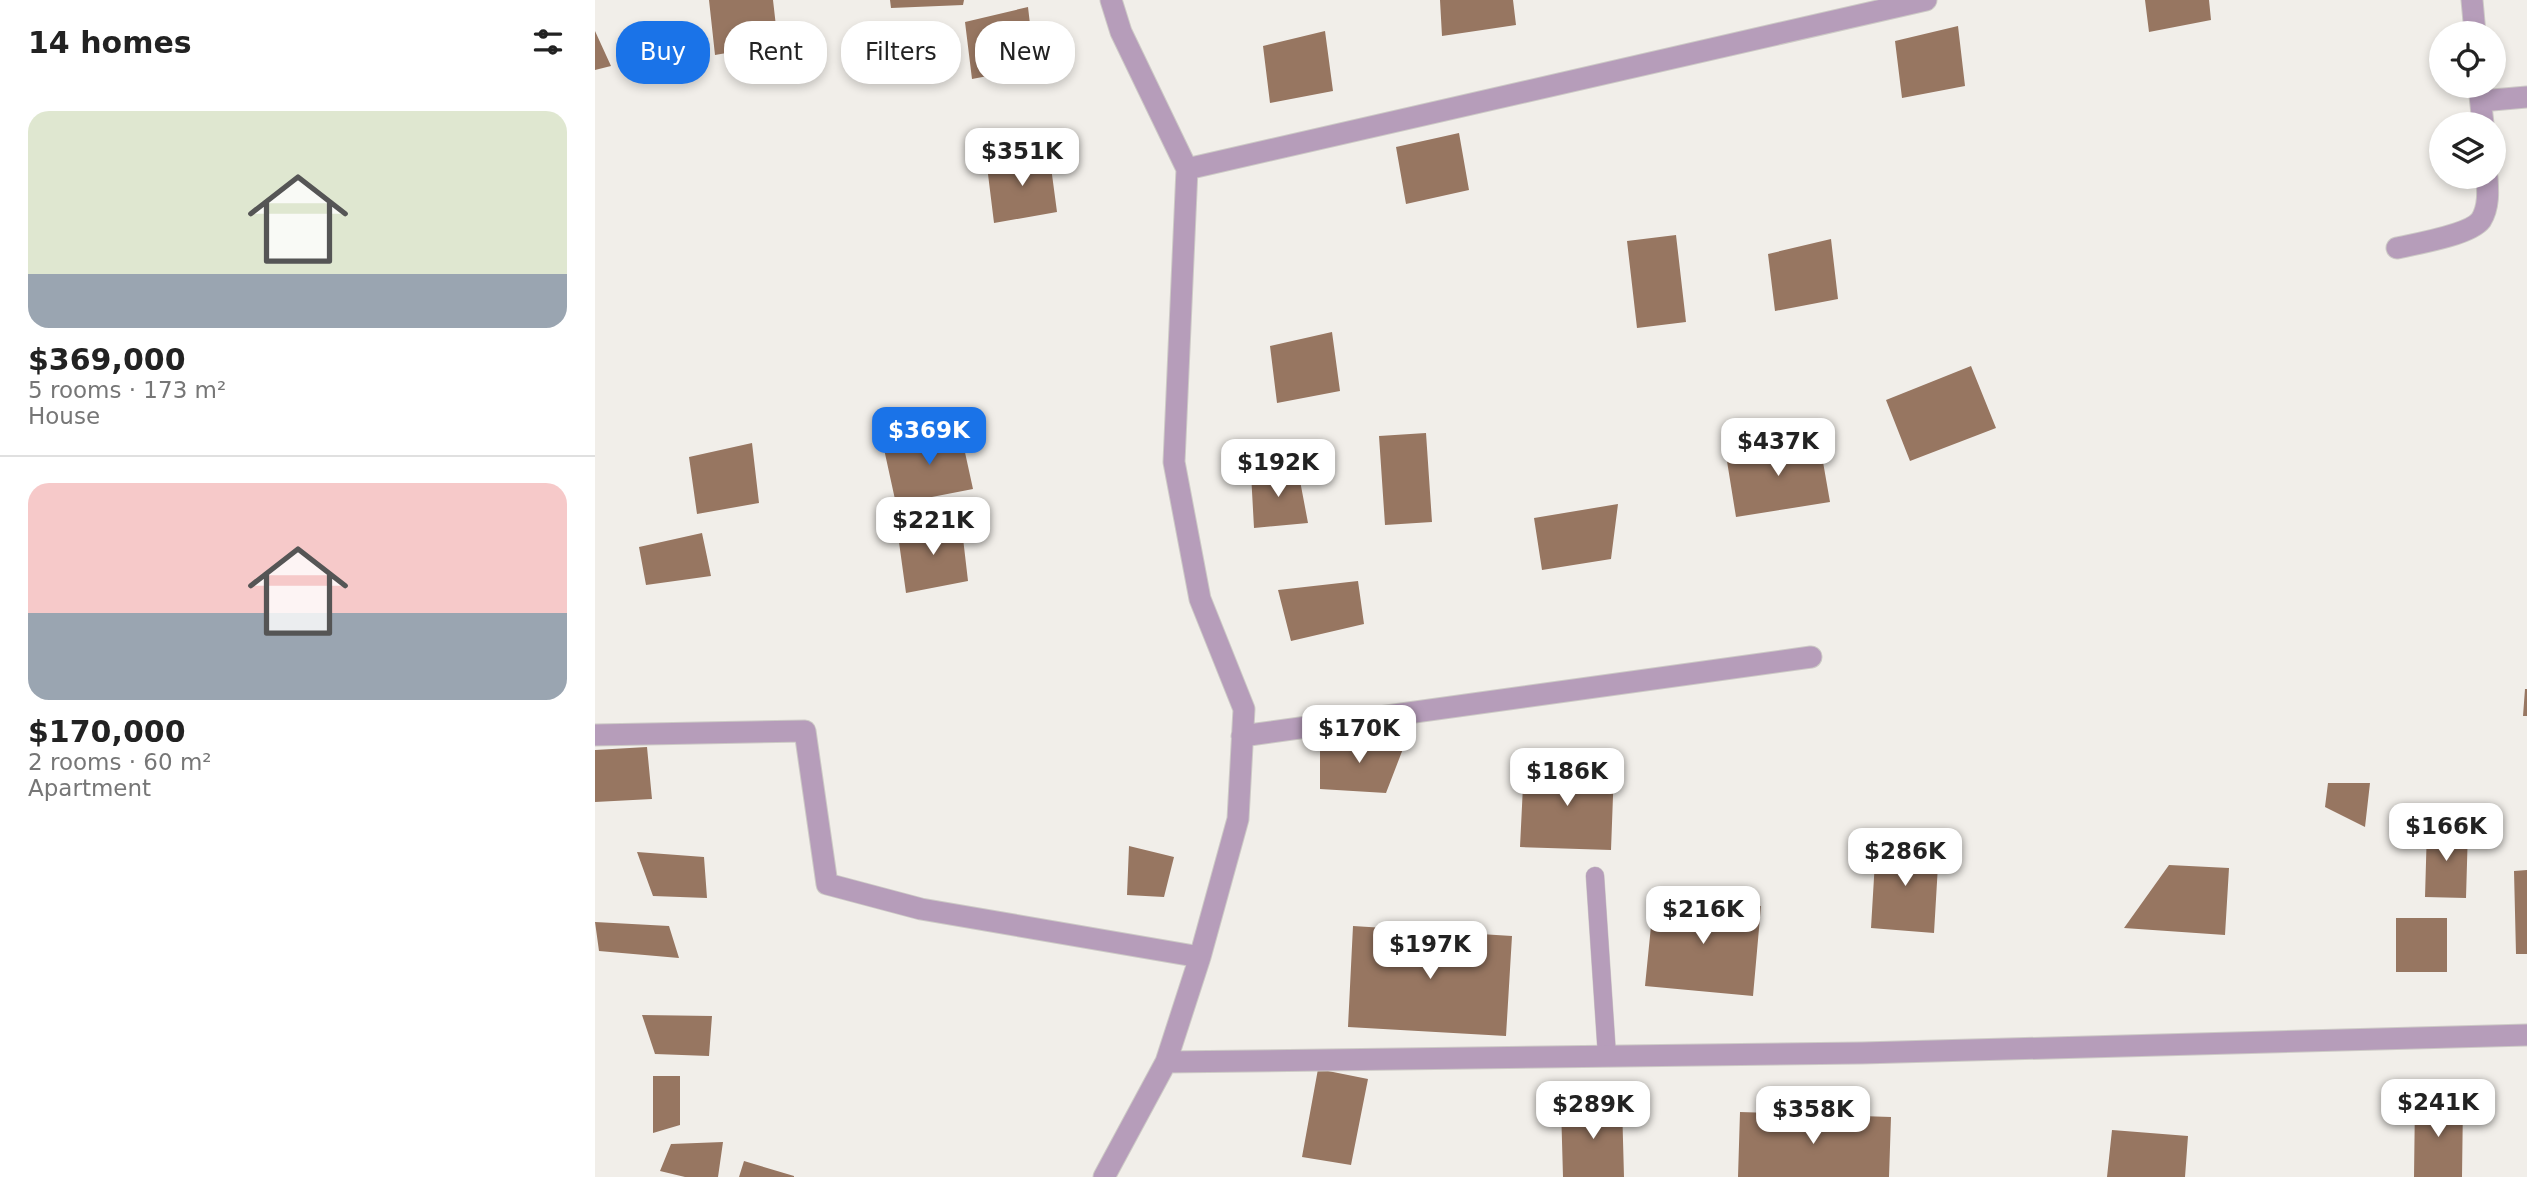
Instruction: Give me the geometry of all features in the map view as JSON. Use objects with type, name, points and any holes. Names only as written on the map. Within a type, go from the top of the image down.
[{"type":"street","points":[[1104,1177],[1166,1062],[1200,957],[1238,819],[1244,709],[1200,599],[1174,462],[1187,169],[1121,32],[1111,0]]},
{"type":"street","points":[[1187,169],[1926,0]]},
{"type":"street","points":[[2472,0],[2474,21]]},
{"type":"street","points":[[2506,96],[2527,97]]},
{"type":"street","points":[[2396,248],[2465,230],[2480,221],[2489,197],[2488,189]]},
{"type":"street","points":[[1242,737],[1811,657]]},
{"type":"street","points":[[595,735],[805,731],[827,884],[921,909],[1200,957]]},
{"type":"street","points":[[1166,1062],[1607,1056],[2527,1035]]},
{"type":"lane","points":[[1595,876],[1607,1056]]},
{"type":"building","points":[[709,0],[773,0],[775,21],[724,21],[724,53],[715,55]]},
{"type":"building","points":[[890,0],[964,0],[963,5],[891,8]]},
{"type":"building","points":[[1440,0],[1513,0],[1516,25],[1442,36]]},
{"type":"building","points":[[2145,0],[2209,0],[2211,20],[2149,32]]},
{"type":"building","points":[[1028,7],[1030,21],[975,21],[975,78],[972,79],[965,22]]},
{"type":"building","points":[[1958,26],[1965,86],[1902,98],[1895,41]]},
{"type":"building","points":[[595,31],[611,66],[595,70]]},
{"type":"building","points":[[1325,31],[1333,91],[1270,103],[1263,46]]},
{"type":"building","points":[[1459,133],[1469,190],[1406,204],[1396,147]]},
{"type":"building","points":[[1049,152],[1057,212],[994,223],[987,166]]},
{"type":"building","points":[[1676,235],[1686,322],[1637,328],[1627,241]]},
{"type":"building","points":[[1831,239],[1838,299],[1775,311],[1768,254]]},
{"type":"building","points":[[1332,332],[1340,391],[1277,403],[1270,346]]},
{"type":"building","points":[[1971,366],[1996,428],[1910,461],[1886,400]]},
{"type":"building","points":[[959,425],[973,489],[896,504],[884,449]]},
{"type":"building","points":[[1426,433],[1432,522],[1385,525],[1379,436]]},
{"type":"building","points":[[1819,439],[1830,502],[1736,517],[1726,455]]},
{"type":"building","points":[[752,443],[759,503],[697,514],[689,457]]},
{"type":"building","points":[[1298,470],[1308,523],[1254,528],[1251,473]]},
{"type":"building","points":[[1618,504],[1611,559],[1542,570],[1534,518]]},
{"type":"building","points":[[961,521],[968,581],[906,593],[898,535]]},
{"type":"building","points":[[702,533],[711,576],[646,585],[639,547]]},
{"type":"building","points":[[1358,581],[1364,624],[1291,641],[1278,590]]},
{"type":"building","points":[[2525,689],[2527,716],[2523,716]]},
{"type":"building","points":[[1406,741],[1386,793],[1320,789],[1320,742]]},
{"type":"building","points":[[647,747],[652,799],[595,802],[595,750]]},
{"type":"building","points":[[1524,765],[1614,769],[1611,850],[1520,847]]},
{"type":"building","points":[[2328,783],[2370,783],[2365,827],[2325,807]]},
{"type":"building","points":[[2427,828],[2468,829],[2466,898],[2425,897]]},
{"type":"building","points":[[1876,844],[1939,848],[1934,933],[1871,928]]},
{"type":"building","points":[[1129,846],[1174,857],[1164,897],[1127,895]]},
{"type":"building","points":[[637,852],[704,857],[707,898],[653,896]]},
{"type":"building","points":[[2169,865],[2229,868],[2225,935],[2124,928]]},
{"type":"building","points":[[2527,870],[2527,954],[2516,954],[2514,871]]},
{"type":"building","points":[[1654,896],[1761,906],[1753,996],[1645,986]]},
{"type":"building","points":[[2396,918],[2447,918],[2447,972],[2396,972]]},
{"type":"building","points":[[595,922],[669,926],[679,958],[599,951]]},
{"type":"building","points":[[1353,926],[1512,936],[1506,1036],[1348,1027]]},
{"type":"building","points":[[642,1015],[712,1016],[709,1056],[655,1054]]},
{"type":"building","points":[[1318,1069],[1368,1079],[1351,1165],[1302,1157]]},
{"type":"building","points":[[653,1076],[680,1076],[680,1125],[653,1133]]},
{"type":"building","points":[[2415,1100],[2463,1101],[2462,1177],[2414,1177]]},
{"type":"building","points":[[1622,1104],[1624,1177],[1563,1177],[1561,1106]]},
{"type":"building","points":[[1740,1112],[1891,1117],[1889,1177],[1738,1177]]},
{"type":"building","points":[[2112,1130],[2188,1136],[2185,1177],[2107,1177]]},
{"type":"building","points":[[723,1142],[718,1177],[685,1177],[660,1171],[671,1144]]},
{"type":"building","points":[[744,1161],[794,1176],[794,1177],[739,1177]]}]
